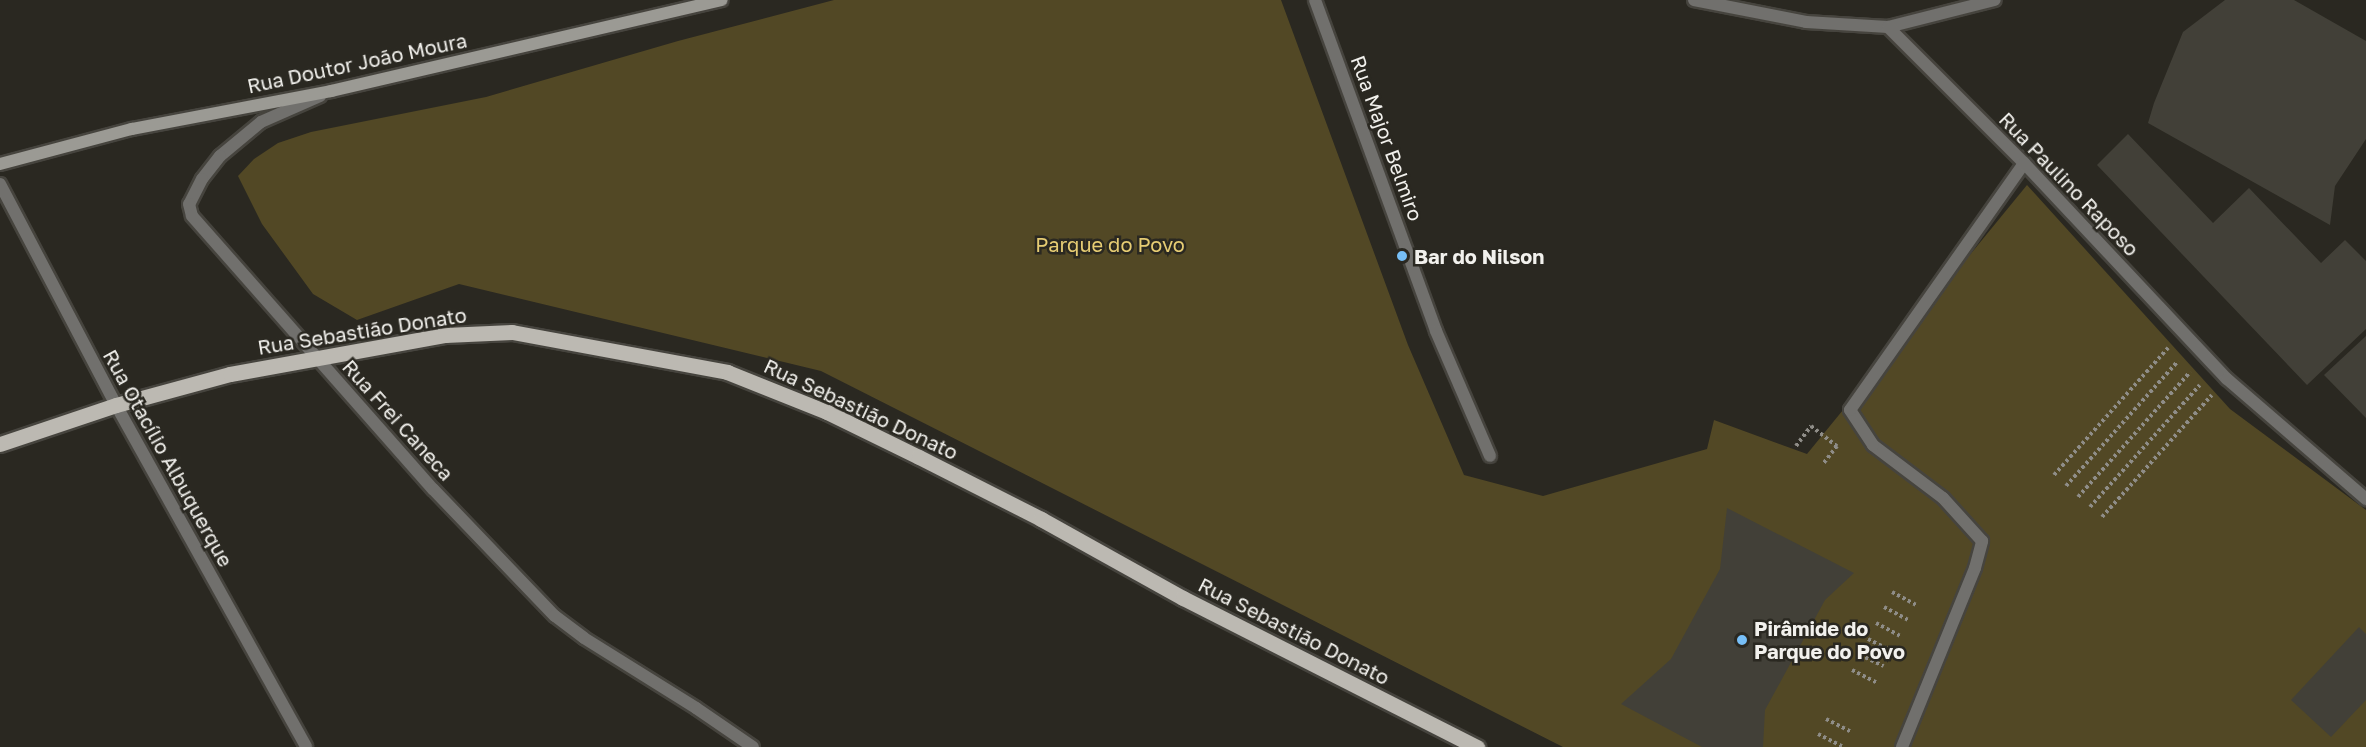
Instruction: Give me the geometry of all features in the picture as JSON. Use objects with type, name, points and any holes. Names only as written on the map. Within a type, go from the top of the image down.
[{"type":"main road","name":"Rua Doutor João Moura","points":[[0,164],[132,129],[331,91],[722,0]]},
{"type":"main road","name":"Rua Sebastião Donato","points":[[0,444],[116,405],[230,374],[445,335],[512,332],[727,372],[827,412],[919,457],[1041,519],[1183,598],[1477,747]]},
{"type":"street","name":"Rua Major Belmiro","points":[[1316,0],[1436,331],[1490,456]]},
{"type":"street","points":[[1694,0],[1806,22],[1887,27],[1995,0]]},
{"type":"street","name":"Rua Paulino Raposo","points":[[1887,27],[2024,164],[2227,379],[2366,499]]},
{"type":"street","name":"Rua Frei Caneca","points":[[331,91],[261,122],[240,138],[220,156],[202,179],[189,204],[192,216],[441,498],[555,616],[584,638],[753,747]]},
{"type":"street","points":[[1902,747],[1975,568],[1982,541],[1942,498],[1873,445],[1850,410],[2024,164]]},
{"type":"street","name":"Rua Otacílio Albuquerque","points":[[0,184],[116,405],[306,747]]},
{"type":"path","points":[[2055,475],[2158,359]]},
{"type":"path","points":[[2066,486],[2170,370]]},
{"type":"path","points":[[2078,496],[2182,380]]},
{"type":"path","points":[[2090,507],[2194,391]]},
{"type":"path","points":[[2102,517],[2206,402]]},
{"type":"path","points":[[1796,446],[1811,426],[1837,446],[1823,464]]},
{"type":"path","points":[[1892,592],[1916,605]]},
{"type":"path","points":[[1884,608],[1908,620]]},
{"type":"path","points":[[1876,623],[1900,636]]},
{"type":"path","points":[[1868,639],[1892,651]]},
{"type":"path","points":[[1860,655],[1884,666]]},
{"type":"path","points":[[1852,670],[1876,682]]},
{"type":"path","points":[[1826,719],[1850,731]]},
{"type":"path","points":[[1818,734],[1842,746]]},
{"type":"green space","name":"Parque do Povo","points":[[834,0],[1281,0],[1408,345],[1464,475],[1543,496],[1707,449],[1714,420],[1807,454],[2027,185],[2230,409],[2366,510],[2366,747],[1563,747],[821,371],[459,284],[357,320],[313,294],[262,224],[238,176],[254,159],[278,143],[311,132],[486,97],[678,41]]},
{"type":"building","points":[[2225,0],[2294,0],[2366,41],[2366,139],[2335,186],[2330,225],[2148,123],[2183,32]]},
{"type":"building","points":[[2128,134],[2213,223],[2249,188],[2321,263],[2345,240],[2366,261],[2366,329],[2307,385],[2097,165]]},
{"type":"building","points":[[2366,336],[2366,418],[2324,375]]},
{"type":"building","points":[[1727,508],[1854,573],[1825,600],[1765,710],[1763,747],[1702,747],[1621,704],[1671,659],[1720,569]]},
{"type":"building","points":[[2359,627],[2366,634],[2366,700],[2331,737],[2291,700]]},
{"type":"place","name":"Bar do Nilson","points":[[1402,256]]},
{"type":"place","name":"Pirâmide do Parque do Povo","points":[[1742,640]]}]
